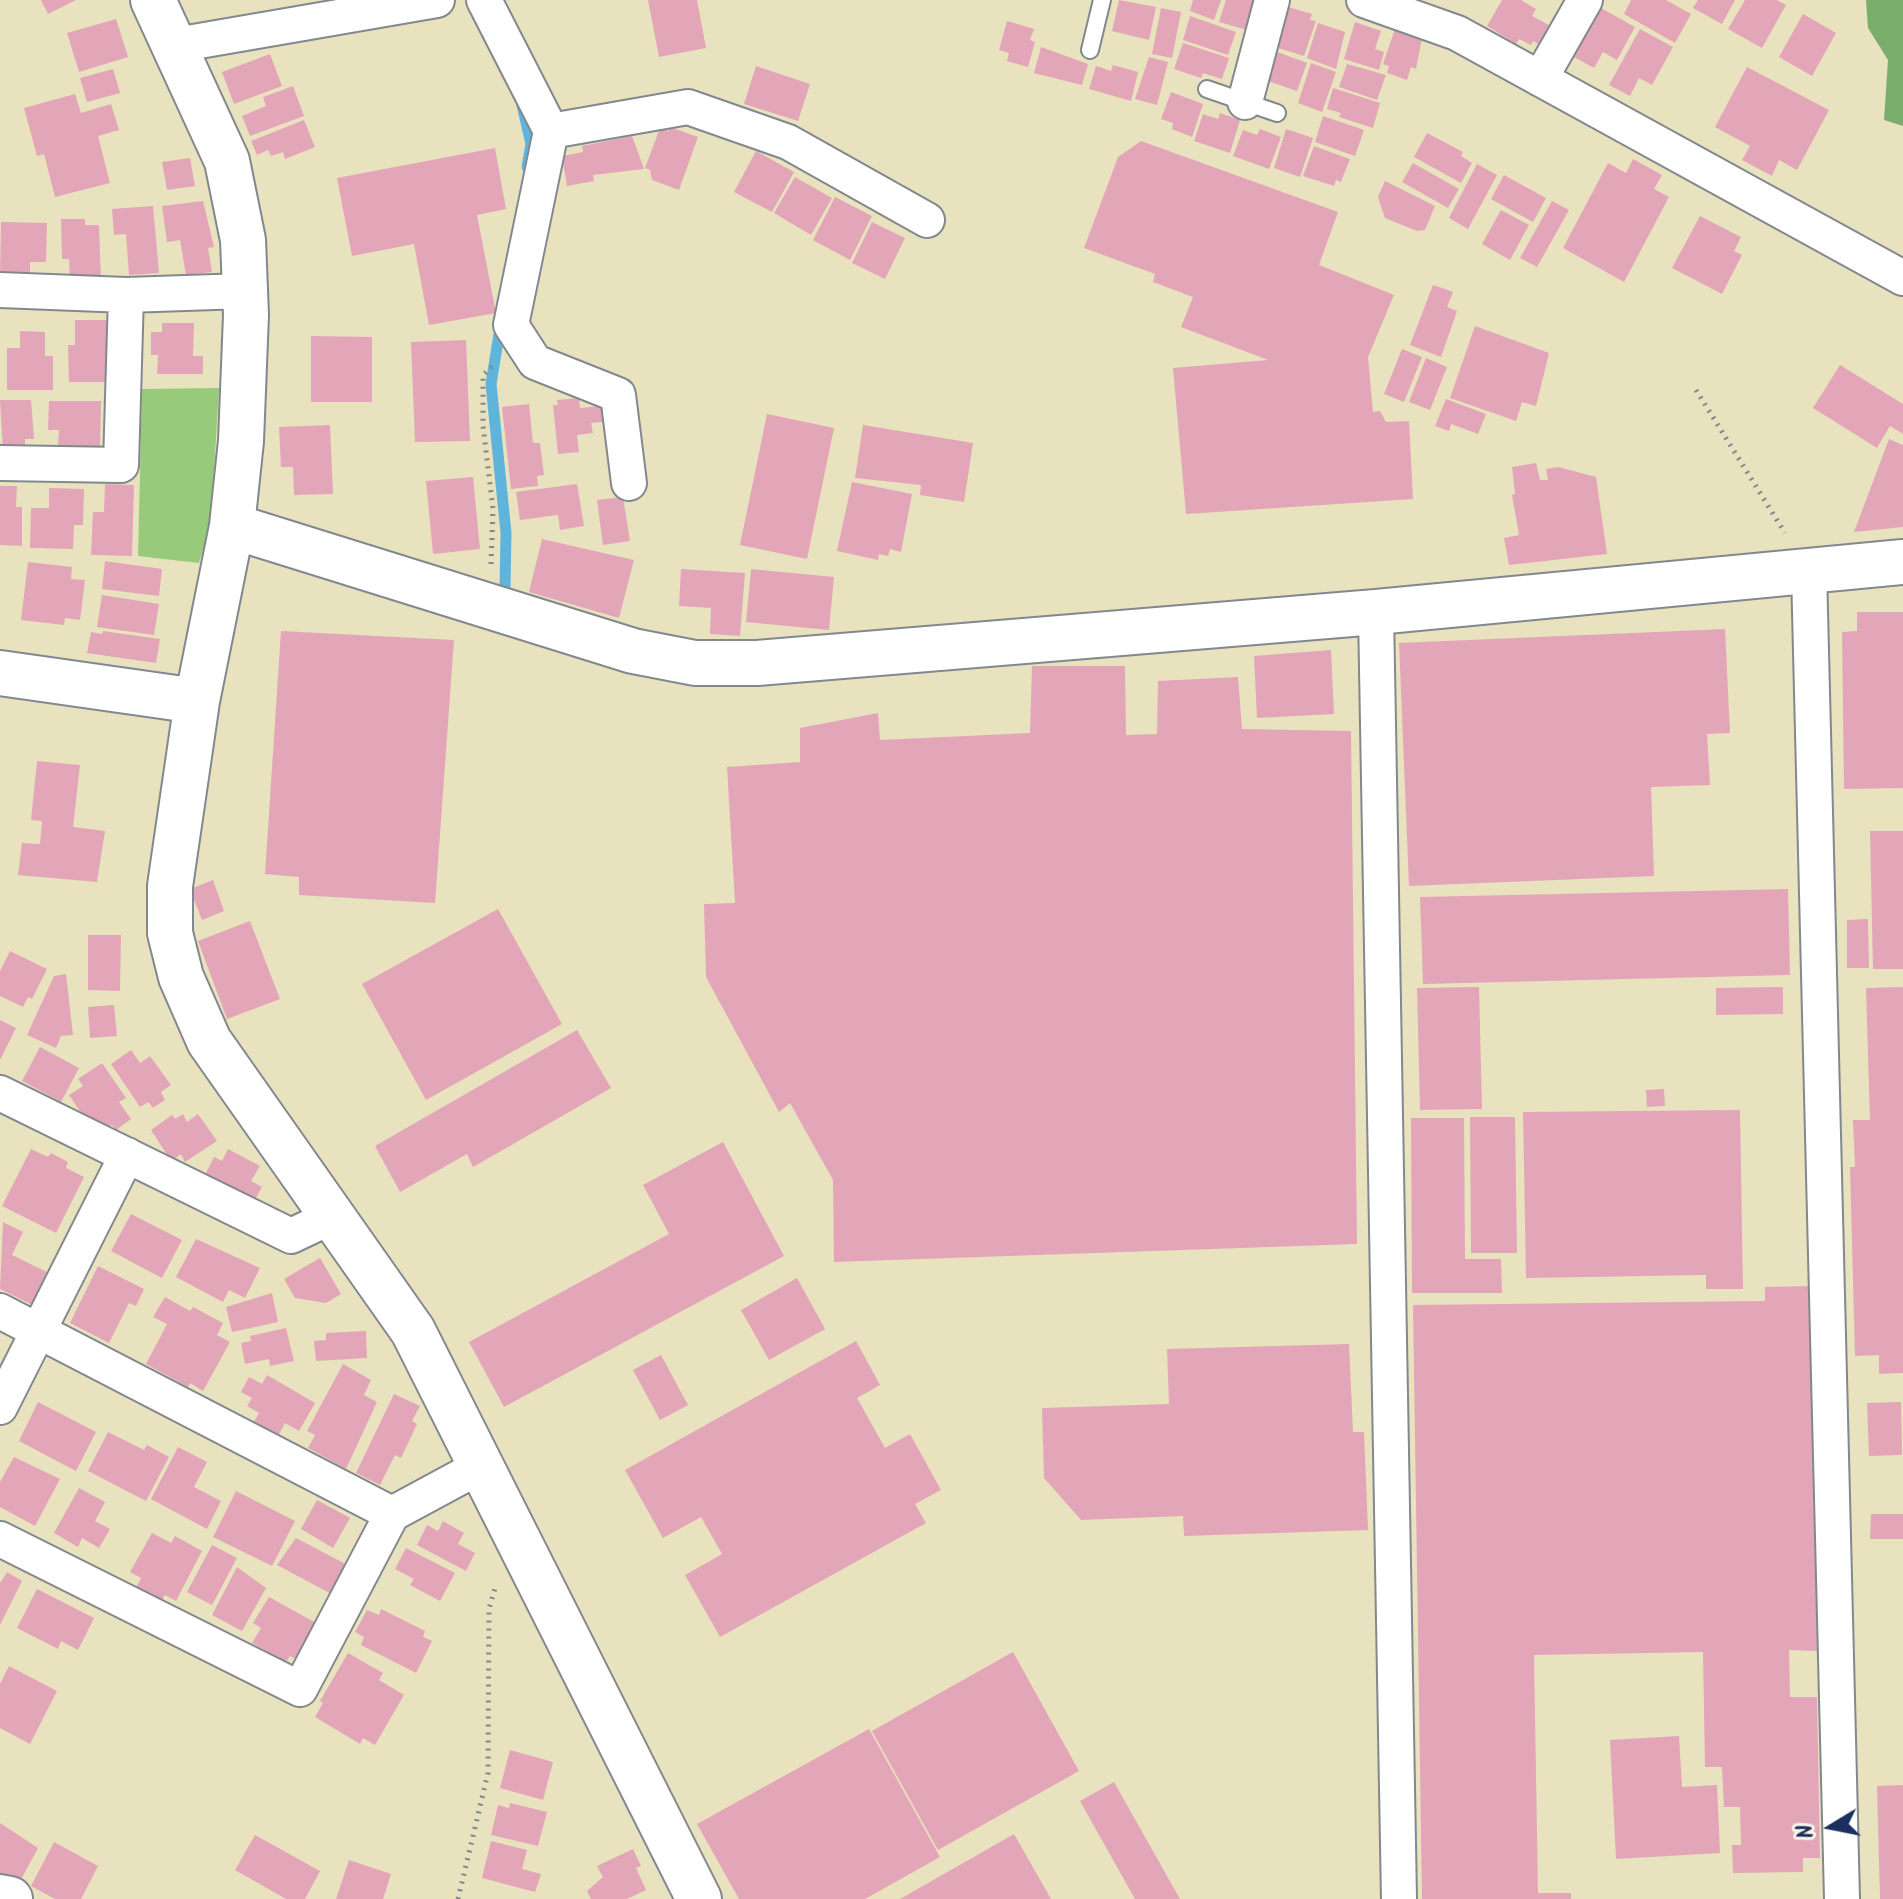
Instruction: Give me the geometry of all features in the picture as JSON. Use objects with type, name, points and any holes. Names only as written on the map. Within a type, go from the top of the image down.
[{"type":"street","points":[[153,0],[227,161],[243,240],[245,291],[241,441],[232,526],[197,701],[170,886],[170,933],[181,977],[209,1041],[413,1331],[699,1899]]},
{"type":"street","points":[[176,45],[437,0]]},
{"type":"street","points":[[484,0],[551,131],[511,325],[535,362],[618,395],[629,483]]},
{"type":"street","points":[[1261,108],[1272,0]]},
{"type":"street","points":[[1364,0],[1457,33],[1903,278]]},
{"type":"street","points":[[1540,79],[1585,0]]},
{"type":"street","points":[[551,131],[688,107],[788,142],[927,220]]},
{"type":"street","points":[[0,290],[126,295],[245,291]]},
{"type":"street","points":[[0,463],[121,465],[126,295]]},
{"type":"street","points":[[232,526],[633,651],[695,663],[757,663],[1376,612],[1903,562]]},
{"type":"street","points":[[1809,571],[1842,1899]]},
{"type":"street","points":[[1376,612],[1399,1899]]},
{"type":"street","points":[[0,673],[197,701]]},
{"type":"street","points":[[0,1093],[291,1236],[333,1216]]},
{"type":"street","points":[[0,1407],[127,1155]]},
{"type":"street","points":[[0,1311],[392,1514]]},
{"type":"street","points":[[0,1539],[300,1689],[392,1514],[479,1467]]},
{"type":"lane","points":[[1090,50],[1102,0]]},
{"type":"lane","points":[[1207,89],[1261,108]]},
{"type":"path","points":[[484,605],[492,557],[493,509],[483,426],[483,375],[508,351],[511,325]]},
{"type":"path","points":[[1696,390],[1778,522]]},
{"type":"path","points":[[458,1899],[488,1773],[489,1609]]},
{"type":"green space","points":[[1866,0],[1903,0],[1903,126],[1884,120],[1888,60],[1868,28]]},
{"type":"green space","points":[[219,388],[211,521],[199,563],[138,556],[142,389]]},
{"type":"building","points":[[41,0],[76,0],[48,14]]},
{"type":"building","points":[[648,0],[697,0],[706,48],[659,57]]},
{"type":"building","points":[[1119,0],[1156,7],[1149,40],[1112,31]]},
{"type":"building","points":[[1193,0],[1221,0],[1214,20],[1190,11]]},
{"type":"building","points":[[1226,0],[1256,0],[1247,30],[1219,22]]},
{"type":"building","points":[[1502,0],[1521,0],[1536,9],[1532,16],[1549,25],[1538,44],[1533,41],[1531,45],[1519,39],[1516,44],[1487,26]]},
{"type":"building","points":[[1631,0],[1666,0],[1691,14],[1675,43],[1624,14]]},
{"type":"building","points":[[1698,0],[1735,0],[1722,24],[1693,8]]},
{"type":"building","points":[[1745,0],[1777,0],[1786,5],[1762,48],[1728,29]]},
{"type":"building","points":[[1288,7],[1312,14],[1310,20],[1316,21],[1304,56],[1275,47]]},
{"type":"building","points":[[1161,8],[1181,12],[1172,58],[1152,54]]},
{"type":"building","points":[[1601,8],[1635,27],[1617,60],[1603,52],[1594,68],[1574,57]]},
{"type":"building","points":[[1803,14],[1836,33],[1812,76],[1779,57]]},
{"type":"building","points":[[1190,16],[1236,32],[1228,55],[1183,40]]},
{"type":"building","points":[[116,19],[128,57],[79,72],[67,33]]},
{"type":"building","points":[[1007,21],[1034,29],[1030,40],[1035,42],[1028,67],[1007,61],[1009,53],[999,50]]},
{"type":"building","points":[[1355,22],[1381,31],[1375,49],[1384,52],[1379,70],[1344,59]]},
{"type":"building","points":[[1318,23],[1345,32],[1336,69],[1307,58]]},
{"type":"building","points":[[1395,29],[1422,38],[1416,69],[1411,67],[1407,80],[1387,73],[1389,66],[1383,64]]},
{"type":"building","points":[[1640,29],[1673,47],[1652,85],[1639,78],[1630,96],[1609,85]]},
{"type":"building","points":[[1183,43],[1229,58],[1222,79],[1203,73],[1201,78],[1174,69]]},
{"type":"building","points":[[1041,47],[1088,64],[1082,85],[1034,73]]},
{"type":"building","points":[[1272,50],[1307,63],[1297,91],[1262,79]]},
{"type":"building","points":[[270,54],[282,86],[234,104],[222,72]]},
{"type":"building","points":[[1149,57],[1168,62],[1157,105],[1135,99]]},
{"type":"building","points":[[1311,63],[1336,72],[1322,112],[1298,103]]},
{"type":"building","points":[[1347,64],[1386,75],[1377,100],[1339,87]]},
{"type":"building","points":[[1113,65],[1138,72],[1131,101],[1089,89],[1096,66],[1111,71]]},
{"type":"building","points":[[756,66],[810,84],[798,121],[744,104]]},
{"type":"building","points":[[1747,67],[1829,110],[1797,170],[1779,160],[1772,176],[1742,160],[1750,146],[1715,127]]},
{"type":"building","points":[[113,69],[120,93],[87,102],[80,78]]},
{"type":"building","points":[[293,86],[304,116],[250,136],[242,116],[266,106],[263,97]]},
{"type":"building","points":[[1333,88],[1380,103],[1373,128],[1339,117],[1341,113],[1327,109]]},
{"type":"building","points":[[1171,92],[1203,104],[1192,137],[1172,129],[1173,123],[1161,119]]},
{"type":"building","points":[[75,94],[81,113],[111,104],[119,130],[98,136],[110,183],[55,197],[44,154],[37,156],[24,108]]},
{"type":"building","points":[[1220,113],[1240,120],[1230,153],[1194,141],[1203,114],[1218,119]]},
{"type":"building","points":[[1323,116],[1364,130],[1355,156],[1315,142]]},
{"type":"building","points":[[304,120],[315,147],[285,159],[283,152],[271,156],[268,150],[257,155],[251,141]]},
{"type":"building","points":[[670,127],[698,137],[679,190],[652,180],[650,170],[645,168],[660,128],[669,131]]},
{"type":"building","points":[[1260,129],[1281,137],[1269,169],[1233,156],[1243,130],[1257,135]]},
{"type":"building","points":[[1286,129],[1313,138],[1300,177],[1274,168]]},
{"type":"building","points":[[1427,133],[1463,152],[1461,156],[1472,163],[1461,183],[1414,157]]},
{"type":"building","points":[[632,136],[644,169],[593,175],[594,181],[567,186],[562,156],[583,152],[582,146]]},
{"type":"building","points":[[1141,141],[1338,212],[1319,265],[1394,295],[1368,357],[1373,412],[1380,411],[1386,422],[1409,421],[1413,499],[1186,514],[1173,368],[1268,360],[1181,327],[1193,297],[1153,282],[1155,274],[1084,248],[1118,157]]},
{"type":"building","points":[[1314,146],[1350,159],[1341,182],[1336,180],[1334,186],[1303,176]]},
{"type":"building","points":[[495,148],[506,209],[477,215],[496,313],[429,325],[414,244],[352,256],[337,178]]},
{"type":"building","points":[[756,151],[794,172],[772,212],[734,192]]},
{"type":"building","points":[[190,158],[195,186],[167,190],[162,162]]},
{"type":"building","points":[[1633,159],[1662,175],[1654,189],[1669,197],[1624,282],[1563,248],[1608,163],[1626,173]]},
{"type":"building","points":[[1413,163],[1459,189],[1448,208],[1402,182]]},
{"type":"building","points":[[1477,164],[1497,175],[1468,229],[1449,218]]},
{"type":"building","points":[[1504,175],[1546,198],[1533,222],[1491,199]]},
{"type":"building","points":[[795,177],[832,198],[811,235],[774,213]]},
{"type":"building","points":[[1385,181],[1435,206],[1425,230],[1417,231],[1385,218],[1378,197]]},
{"type":"building","points":[[835,197],[872,216],[850,260],[813,240]]},
{"type":"building","points":[[203,201],[214,247],[208,248],[212,272],[186,275],[180,240],[167,242],[162,206]]},
{"type":"building","points":[[1552,201],[1569,210],[1537,267],[1520,258]]},
{"type":"building","points":[[153,206],[159,273],[129,275],[126,234],[114,235],[112,209]]},
{"type":"building","points":[[1501,210],[1529,225],[1510,260],[1482,244]]},
{"type":"building","points":[[1700,216],[1741,237],[1734,251],[1742,255],[1722,294],[1672,268]]},
{"type":"building","points":[[61,219],[85,219],[85,225],[99,225],[101,281],[70,282],[69,259],[62,259]]},
{"type":"building","points":[[1,222],[47,223],[46,262],[30,262],[30,277],[0,276]]},
{"type":"building","points":[[872,222],[905,238],[885,279],[852,263]]},
{"type":"building","points":[[1433,285],[1453,292],[1447,307],[1457,311],[1441,357],[1410,345]]},
{"type":"building","points":[[75,320],[107,320],[107,382],[69,382],[68,345],[75,345]]},
{"type":"building","points":[[162,323],[194,323],[193,356],[203,356],[203,374],[157,374],[158,355],[151,355],[151,332],[162,332]]},
{"type":"building","points":[[1475,326],[1549,353],[1536,406],[1522,402],[1516,421],[1450,398]]},
{"type":"building","points":[[20,331],[45,332],[45,356],[53,356],[53,390],[7,390],[7,348],[20,348]]},
{"type":"building","points":[[311,336],[372,337],[372,402],[311,402]]},
{"type":"building","points":[[466,340],[470,441],[415,442],[411,342]]},
{"type":"building","points":[[1402,349],[1422,357],[1404,402],[1384,394]]},
{"type":"building","points":[[1426,358],[1447,367],[1430,410],[1409,402]]},
{"type":"building","points":[[1840,365],[1903,404],[1903,434],[1890,426],[1877,448],[1813,408]]},
{"type":"building","points":[[579,398],[580,408],[601,406],[603,422],[591,423],[593,433],[577,435],[579,452],[558,454],[553,405],[558,405],[557,400]]},
{"type":"building","points":[[1446,399],[1486,414],[1478,434],[1451,424],[1449,431],[1435,426]]},
{"type":"building","points":[[0,400],[31,400],[34,439],[25,439],[25,452],[3,452]]},
{"type":"building","points":[[49,401],[101,401],[100,449],[58,448],[59,430],[48,430]]},
{"type":"building","points":[[529,404],[533,443],[540,443],[544,475],[537,476],[538,486],[511,489],[502,407]]},
{"type":"building","points":[[767,414],[834,428],[807,559],[740,545]]},
{"type":"building","points":[[330,425],[333,494],[294,495],[293,467],[281,467],[279,427]]},
{"type":"building","points":[[863,425],[973,443],[964,502],[920,495],[921,485],[855,478]]},
{"type":"building","points":[[1889,439],[1903,445],[1903,527],[1854,532]]},
{"type":"building","points":[[1536,463],[1540,480],[1548,480],[1546,469],[1558,467],[1596,477],[1607,554],[1509,565],[1504,538],[1519,535],[1512,495],[1515,494],[1512,467]]},
{"type":"building","points":[[473,477],[480,549],[433,554],[426,481]]},
{"type":"building","points":[[852,482],[912,494],[901,552],[890,549],[888,556],[879,554],[878,560],[837,551]]},
{"type":"building","points":[[105,484],[134,485],[132,556],[91,555],[93,512],[104,512]]},
{"type":"building","points":[[577,484],[584,526],[560,530],[558,515],[520,520],[516,492]]},
{"type":"building","points":[[0,486],[17,486],[16,507],[22,507],[22,546],[0,545]]},
{"type":"building","points":[[49,488],[84,489],[83,525],[74,525],[73,549],[30,548],[31,508],[49,508]]},
{"type":"building","points":[[623,497],[630,541],[603,545],[597,500]]},
{"type":"building","points":[[542,539],[634,560],[619,618],[529,592]]},
{"type":"building","points":[[105,561],[162,569],[159,596],[102,589]]},
{"type":"building","points":[[28,562],[72,567],[71,579],[85,580],[80,620],[65,618],[64,625],[21,620]]},
{"type":"building","points":[[681,569],[745,573],[740,636],[710,634],[711,608],[679,606]]},
{"type":"building","points":[[751,569],[834,577],[829,630],[746,622]]},
{"type":"building","points":[[102,595],[159,604],[154,635],[97,627]]},
{"type":"building","points":[[1857,612],[1903,612],[1903,788],[1844,789],[1842,632],[1857,631]]},
{"type":"building","points":[[1725,629],[1730,733],[1707,734],[1710,785],[1651,787],[1654,876],[1409,886],[1399,643]]},
{"type":"building","points":[[103,631],[160,639],[156,663],[87,653],[91,632],[102,634]]},
{"type":"building","points":[[281,631],[454,640],[435,903],[299,895],[299,877],[265,874]]},
{"type":"building","points":[[1331,650],[1334,714],[1257,718],[1254,656]]},
{"type":"building","points":[[1032,666],[1125,666],[1126,735],[1157,734],[1158,681],[1238,677],[1242,729],[1351,731],[1357,1244],[834,1262],[833,1180],[790,1103],[779,1112],[706,977],[704,904],[735,903],[727,767],[800,762],[800,728],[878,713],[880,740],[1030,733]]},
{"type":"building","points":[[37,761],[80,765],[73,827],[105,831],[97,882],[18,875],[22,843],[40,844],[42,821],[31,820]]},
{"type":"building","points":[[1870,831],[1903,831],[1903,969],[1873,969]]},
{"type":"building","points":[[213,880],[224,911],[202,920],[190,889]]},
{"type":"building","points":[[1788,889],[1790,975],[1423,984],[1420,897]]},
{"type":"building","points":[[498,909],[562,1024],[426,1100],[362,984]]},
{"type":"building","points":[[1868,919],[1869,968],[1847,968],[1847,920]]},
{"type":"building","points":[[250,921],[280,999],[227,1019],[198,941]]},
{"type":"building","points":[[88,935],[121,935],[120,991],[88,990]]},
{"type":"building","points":[[10,951],[47,969],[32,999],[28,997],[23,1007],[0,996],[0,971]]},
{"type":"building","points":[[66,974],[73,1035],[61,1036],[56,1048],[27,1035],[54,976]]},
{"type":"building","points":[[1479,987],[1482,1109],[1420,1110],[1417,988]]},
{"type":"building","points":[[1783,987],[1783,1014],[1716,1015],[1716,988]]},
{"type":"building","points":[[1903,987],[1903,1373],[1879,1374],[1879,1355],[1855,1356],[1850,1167],[1855,1167],[1853,1120],[1870,1120],[1866,988]]},
{"type":"building","points":[[114,1005],[117,1036],[90,1038],[88,1007]]},
{"type":"building","points":[[0,1020],[16,1028],[0,1060]]},
{"type":"building","points":[[577,1030],[611,1088],[473,1167],[467,1154],[400,1192],[375,1146]]},
{"type":"building","points":[[40,1047],[79,1068],[61,1102],[22,1081]]},
{"type":"building","points":[[131,1050],[140,1063],[150,1056],[171,1085],[161,1092],[165,1100],[153,1108],[148,1102],[140,1107],[111,1064]]},
{"type":"building","points":[[102,1063],[126,1098],[119,1102],[131,1119],[116,1130],[112,1125],[102,1131],[94,1119],[88,1123],[69,1095],[83,1086],[78,1079]]},
{"type":"building","points":[[1664,1089],[1665,1106],[1647,1107],[1646,1090]]},
{"type":"building","points":[[1740,1110],[1743,1289],[1706,1289],[1706,1275],[1526,1278],[1523,1112]]},
{"type":"building","points":[[183,1114],[187,1122],[198,1114],[217,1141],[185,1162],[181,1154],[171,1161],[151,1130],[172,1115],[175,1119]]},
{"type":"building","points":[[1470,1117],[1515,1117],[1517,1253],[1471,1253]]},
{"type":"building","points":[[1411,1118],[1464,1118],[1465,1259],[1501,1259],[1502,1293],[1412,1293]]},
{"type":"building","points":[[723,1142],[784,1256],[504,1407],[469,1342],[669,1234],[643,1185]]},
{"type":"building","points":[[31,1149],[48,1157],[51,1153],[68,1162],[66,1168],[84,1177],[56,1233],[2,1206]]},
{"type":"building","points":[[228,1149],[260,1166],[251,1181],[262,1187],[253,1203],[204,1177],[214,1157],[222,1161]]},
{"type":"building","points":[[131,1214],[182,1240],[162,1278],[111,1251]]},
{"type":"building","points":[[3,1222],[23,1232],[12,1255],[53,1275],[37,1307],[0,1289]]},
{"type":"building","points":[[196,1239],[260,1268],[245,1298],[229,1290],[223,1302],[176,1277]]},
{"type":"building","points":[[320,1258],[341,1294],[326,1303],[295,1298],[284,1279]]},
{"type":"building","points":[[98,1266],[144,1289],[136,1306],[129,1303],[109,1343],[70,1323]]},
{"type":"building","points":[[797,1278],[825,1329],[769,1360],[741,1310]]},
{"type":"building","points":[[1812,1286],[1817,1651],[1789,1650],[1790,1697],[1817,1697],[1820,1858],[1803,1858],[1803,1872],[1733,1873],[1732,1845],[1741,1845],[1740,1807],[1724,1807],[1722,1767],[1705,1767],[1703,1652],[1534,1655],[1538,1893],[1571,1893],[1571,1899],[1422,1899],[1413,1305],[1765,1301],[1765,1287]]},
{"type":"building","points":[[272,1293],[278,1322],[232,1332],[226,1307]]},
{"type":"building","points":[[165,1297],[190,1311],[193,1307],[223,1323],[217,1335],[230,1342],[203,1391],[190,1383],[188,1387],[146,1364],[167,1324],[153,1317]]},
{"type":"building","points":[[286,1328],[294,1361],[270,1366],[269,1359],[245,1364],[241,1343],[251,1341],[250,1336]]},
{"type":"building","points":[[366,1331],[367,1358],[316,1361],[314,1341],[326,1340],[326,1333]]},
{"type":"building","points":[[856,1341],[880,1385],[857,1398],[885,1448],[910,1434],[941,1490],[915,1504],[926,1523],[720,1637],[685,1575],[722,1554],[701,1517],[663,1538],[625,1470]]},
{"type":"building","points":[[1349,1344],[1353,1432],[1364,1432],[1368,1530],[1184,1536],[1183,1516],[1081,1520],[1044,1478],[1042,1408],[1169,1404],[1167,1349]]},
{"type":"building","points":[[661,1355],[688,1405],[660,1420],[633,1370]]},
{"type":"building","points":[[343,1364],[371,1380],[364,1395],[377,1402],[346,1469],[308,1448],[315,1435],[307,1431]]},
{"type":"building","points":[[267,1375],[315,1403],[299,1431],[285,1423],[276,1440],[252,1425],[259,1413],[247,1406],[252,1398],[241,1392],[249,1377],[262,1384]]},
{"type":"building","points":[[394,1394],[420,1406],[412,1421],[417,1424],[401,1458],[395,1455],[380,1485],[356,1473]]},
{"type":"building","points":[[38,1402],[96,1432],[76,1471],[19,1441]]},
{"type":"building","points":[[1901,1402],[1902,1455],[1869,1456],[1867,1403]]},
{"type":"building","points":[[108,1432],[144,1450],[147,1445],[169,1457],[146,1501],[88,1471]]},
{"type":"building","points":[[178,1447],[207,1462],[194,1487],[221,1501],[207,1529],[151,1499]]},
{"type":"building","points":[[14,1457],[60,1479],[35,1526],[0,1507],[0,1482]]},
{"type":"building","points":[[79,1488],[105,1502],[95,1521],[110,1529],[99,1548],[82,1538],[78,1547],[54,1533]]},
{"type":"building","points":[[236,1491],[295,1521],[272,1566],[213,1537]]},
{"type":"building","points":[[317,1500],[350,1518],[333,1548],[301,1529]]},
{"type":"building","points":[[1871,1514],[1903,1514],[1903,1539],[1870,1539]]},
{"type":"building","points":[[443,1521],[464,1533],[458,1544],[475,1553],[466,1571],[417,1545],[427,1525],[438,1531]]},
{"type":"building","points":[[152,1533],[171,1543],[175,1536],[202,1551],[176,1601],[165,1595],[161,1602],[136,1588],[141,1578],[130,1572]]},
{"type":"building","points":[[296,1538],[353,1568],[337,1597],[277,1565]]},
{"type":"building","points":[[212,1545],[237,1558],[212,1605],[187,1592]]},
{"type":"building","points":[[406,1548],[455,1573],[440,1601],[410,1585],[414,1579],[395,1569]]},
{"type":"building","points":[[237,1567],[266,1588],[242,1631],[212,1615]]},
{"type":"building","points":[[7,1572],[22,1581],[0,1625],[0,1583]]},
{"type":"building","points":[[37,1589],[94,1618],[78,1650],[61,1641],[58,1649],[17,1628]]},
{"type":"building","points":[[269,1597],[327,1629],[313,1653],[303,1647],[296,1659],[290,1656],[286,1662],[252,1643],[261,1628],[253,1623]]},
{"type":"building","points":[[381,1609],[425,1631],[423,1637],[432,1641],[416,1673],[361,1645],[364,1637],[355,1632],[367,1610],[379,1615]]},
{"type":"building","points":[[1013,1652],[1079,1771],[938,1850],[872,1731]]},
{"type":"building","points":[[348,1653],[383,1673],[379,1680],[404,1695],[375,1745],[363,1738],[360,1744],[315,1717],[323,1703],[320,1701]]},
{"type":"building","points":[[9,1666],[57,1691],[30,1744],[0,1728],[0,1684]]},
{"type":"building","points":[[869,1729],[940,1857],[865,1899],[739,1899],[697,1824]]},
{"type":"building","points":[[1679,1736],[1682,1787],[1717,1785],[1720,1853],[1616,1859],[1610,1740]]},
{"type":"building","points":[[510,1750],[553,1762],[543,1800],[500,1788]]},
{"type":"building","points":[[1114,1782],[1180,1899],[1135,1899],[1080,1801]]},
{"type":"building","points":[[1903,1785],[1903,1899],[1880,1899],[1877,1786]]},
{"type":"building","points":[[510,1803],[547,1812],[538,1846],[491,1835],[498,1805],[509,1808]]},
{"type":"building","points":[[0,1823],[38,1848],[11,1898],[0,1892]]},
{"type":"building","points":[[1014,1834],[1051,1899],[900,1899]]},
{"type":"building","points":[[255,1835],[320,1871],[305,1899],[286,1899],[235,1870]]},
{"type":"building","points":[[491,1841],[527,1850],[522,1869],[541,1874],[535,1892],[482,1878]]},
{"type":"building","points":[[54,1842],[98,1866],[81,1899],[55,1899],[31,1886]]},
{"type":"building","points":[[633,1849],[641,1866],[636,1868],[646,1890],[627,1899],[591,1899],[587,1891],[603,1877],[597,1866]]},
{"type":"building","points":[[349,1860],[391,1874],[383,1899],[336,1899]]},
{"type":"waterway","points":[[522,105],[531,144],[527,167]]},
{"type":"waterway","points":[[501,322],[491,384],[506,533],[505,588]]}]
